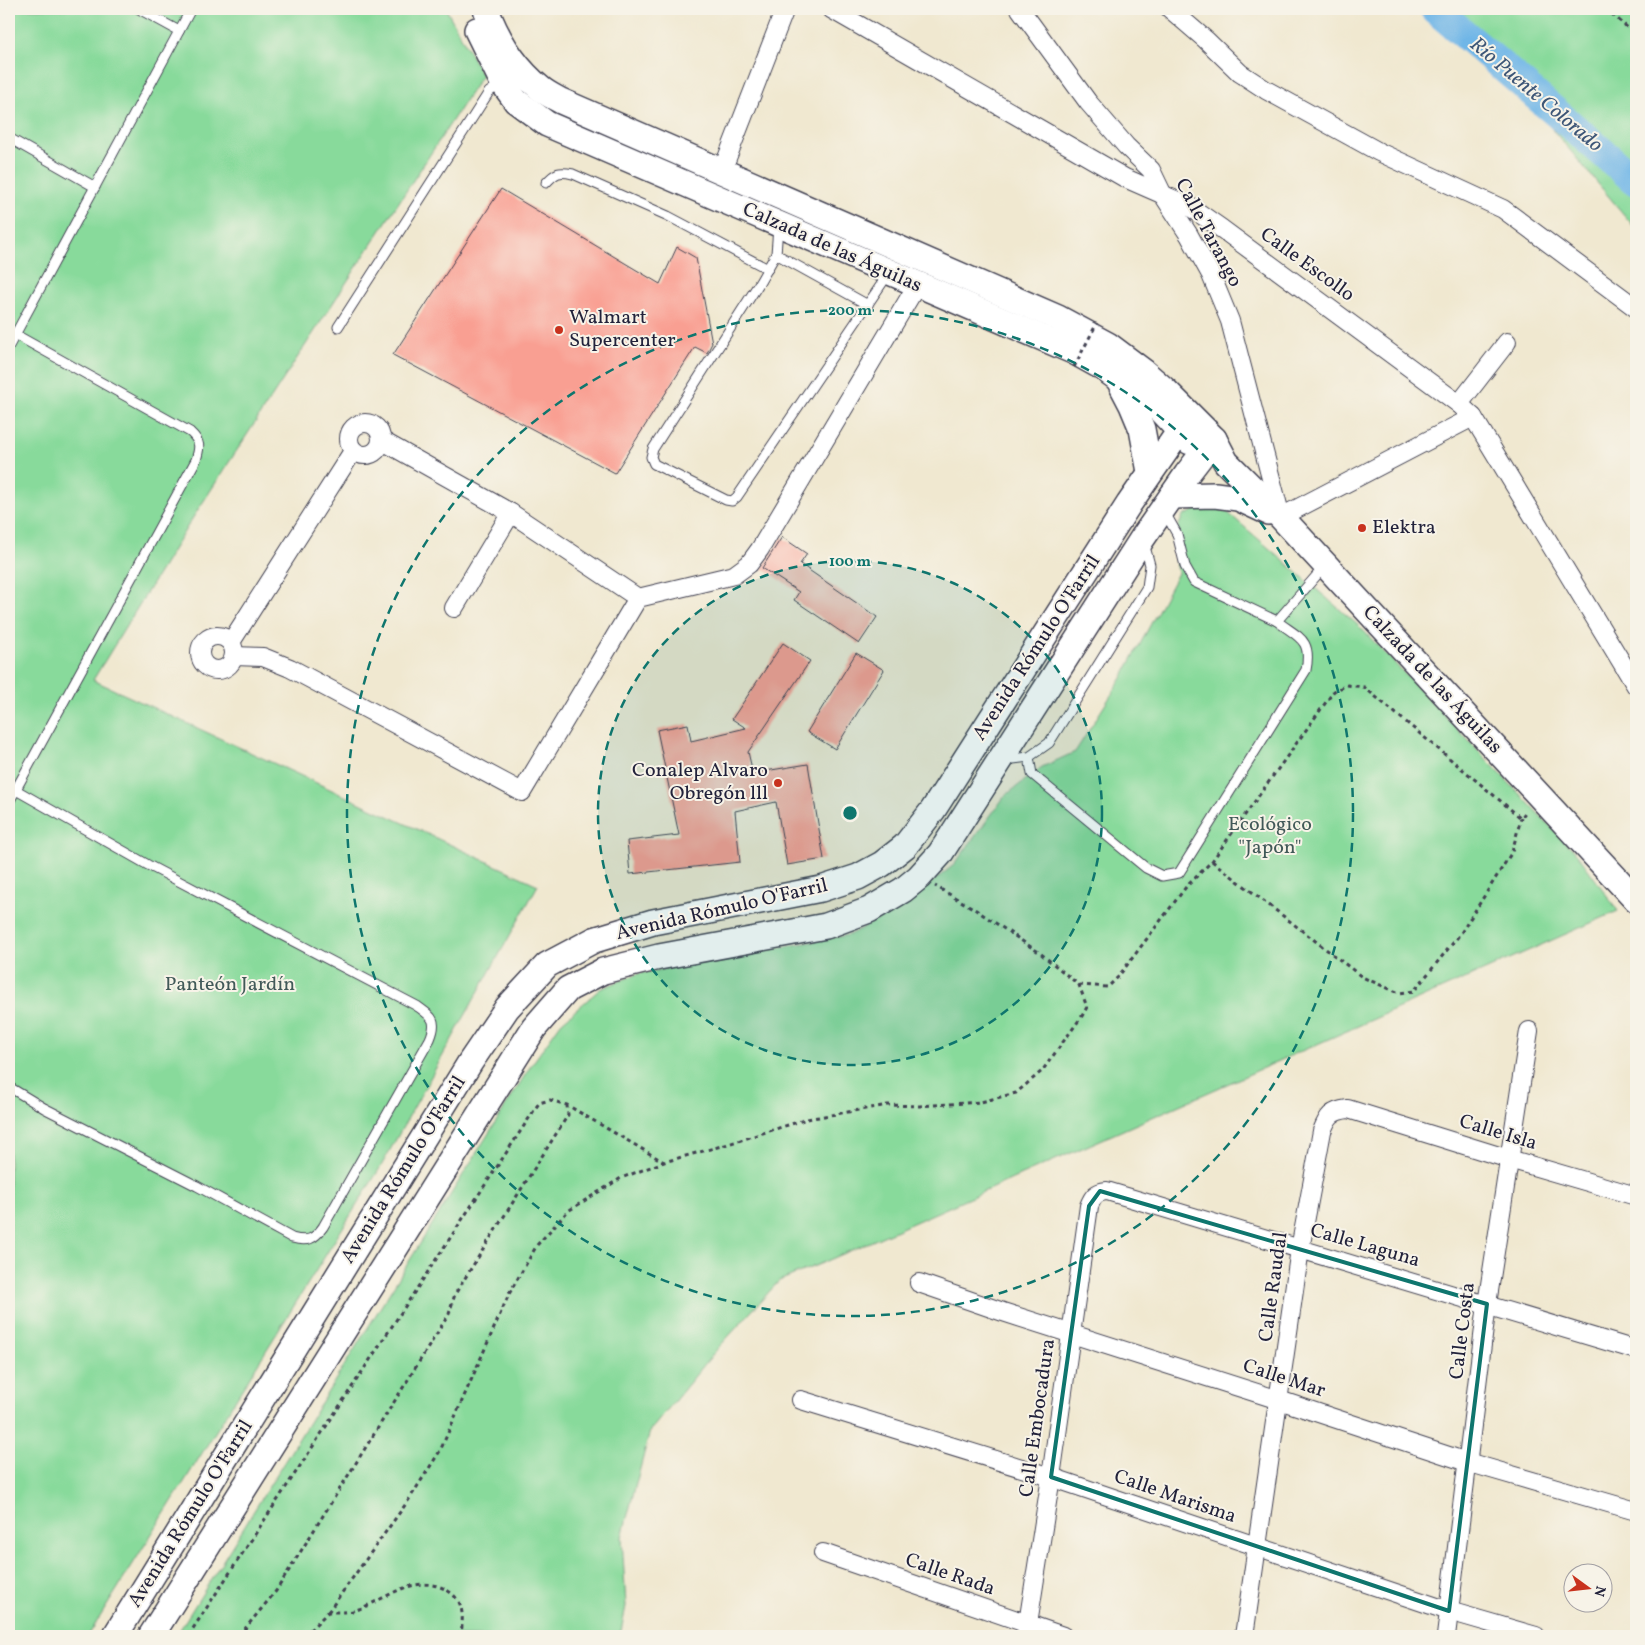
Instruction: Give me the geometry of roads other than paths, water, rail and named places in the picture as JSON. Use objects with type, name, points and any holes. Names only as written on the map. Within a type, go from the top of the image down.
[{"type":"main road","name":"Calzada de las Águilas","points":[[469,9],[474,25],[512,76],[561,101],[1058,318],[1108,345],[1127,358],[1166,391],[1185,424]]},
{"type":"main road","name":"Calzada de las Águilas","points":[[486,9],[505,50],[516,101],[546,124],[1075,352],[1102,367],[1156,406],[1185,424],[1281,517],[1636,900]]},
{"type":"main road","points":[[1118,378],[1142,430],[1150,472]]},
{"type":"main road","name":"Avenida Rómulo O'Farril","points":[[115,1636],[471,1061],[507,1008],[547,966],[594,940],[653,922],[821,890],[858,877],[882,864],[905,846],[933,810],[1129,504],[1185,424]]},
{"type":"main road","name":"Avenida Rómulo O'Farril","points":[[151,1636],[534,1028],[568,989],[603,971],[660,957],[826,926],[869,910],[903,890],[919,877],[940,854],[1158,516],[1214,452]]},
{"type":"main road","points":[[1129,504],[1158,516],[1215,495],[1238,498],[1281,517]]},
{"type":"street","points":[[722,170],[785,9]]},
{"type":"street","name":"Calle Escollo","points":[[831,9],[1125,178],[1189,206],[1459,404],[1473,417],[1636,686]]},
{"type":"street","name":"Calle Tarango","points":[[1020,9],[1088,102],[1126,146],[1151,170],[1163,195],[1190,235],[1211,275],[1230,321],[1281,517]]},
{"type":"street","points":[[1170,9],[1240,73],[1266,90],[1379,152],[1503,209],[1636,308]]},
{"type":"street","points":[[353,451],[232,649],[263,657],[290,668],[522,792],[638,598],[734,575],[749,564],[917,285]]},
{"type":"street","points":[[1459,404],[1507,342]]},
{"type":"street","points":[[1281,517],[1473,417]]},
{"type":"street","points":[[364,423],[373,425],[380,432],[381,440],[378,449],[370,455],[361,455],[353,451],[349,442],[350,434],[355,426],[364,423]]},
{"type":"street","points":[[381,440],[511,513],[638,598]]},
{"type":"street","points":[[454,608],[511,513]]},
{"type":"street","name":"Calle Costa","points":[[1446,1636],[1487,1304],[1529,1031]]},
{"type":"street","name":"Calle Isla","points":[[1348,1109],[1509,1160],[1636,1196]]},
{"type":"street","name":"Calle Raudal","points":[[1244,1636],[1300,1249],[1322,1131],[1327,1118],[1337,1111],[1348,1109]]},
{"type":"street","name":"Calle Laguna","points":[[1089,1206],[1094,1196],[1100,1191],[1107,1191],[1636,1350]]},
{"type":"street","name":"Calle Embocadura","points":[[1027,1630],[1051,1477],[1089,1206]]},
{"type":"street","name":"Calle Mar","points":[[919,1283],[1467,1462],[1636,1511]]},
{"type":"street","name":"Calle Marisma","points":[[801,1400],[1051,1477],[1450,1611],[1536,1636]]},
{"type":"street","name":"Calle Rada","points":[[823,1554],[1027,1630],[1063,1636]]},
{"type":"lane","points":[[139,9],[179,31]]},
{"type":"lane","points":[[9,346],[12,332],[95,187],[191,9]]},
{"type":"lane","points":[[338,326],[489,92],[512,76]]},
{"type":"lane","points":[[9,138],[95,187]]},
{"type":"lane","points":[[546,183],[554,174],[563,172],[573,174],[668,216],[768,269]]},
{"type":"lane","points":[[778,225],[776,254],[768,269],[653,449],[651,458],[654,464],[726,500],[732,501],[737,497],[889,273]]},
{"type":"lane","points":[[776,254],[868,305]]},
{"type":"lane","points":[[9,802],[12,788],[196,460],[200,449],[198,438],[190,432],[12,332]]},
{"type":"lane","points":[[1029,757],[1032,774],[1146,868],[1162,876],[1179,873],[1306,670],[1309,655],[1304,642],[1277,621],[1194,582],[1185,566],[1177,534],[1158,516]]},
{"type":"lane","points":[[1000,760],[1029,757],[1049,743],[1147,587],[1158,516]]},
{"type":"lane","points":[[1277,621],[1325,565]]},
{"type":"lane","points":[[9,1087],[44,1108],[197,1186],[292,1238],[303,1241],[317,1236],[323,1227],[434,1029],[434,1022],[417,1006],[148,865],[12,788]]},
{"type":"waterway","name":"Río Puente Colorado","points":[[1435,9],[1636,181]]},
{"type":"place","name":"Walmart Supercenter","points":[[559,330]]},
{"type":"place","name":"Elektra","points":[[1362,528]]},
{"type":"place","name":"Conalep Alvaro Obregón lll","points":[[778,783]]},
{"type":"park label","name":"Ecológico \"Japón\"","points":[[1270,836]]},
{"type":"park label","name":"Panteón Jardín","points":[[230,985]]}]
